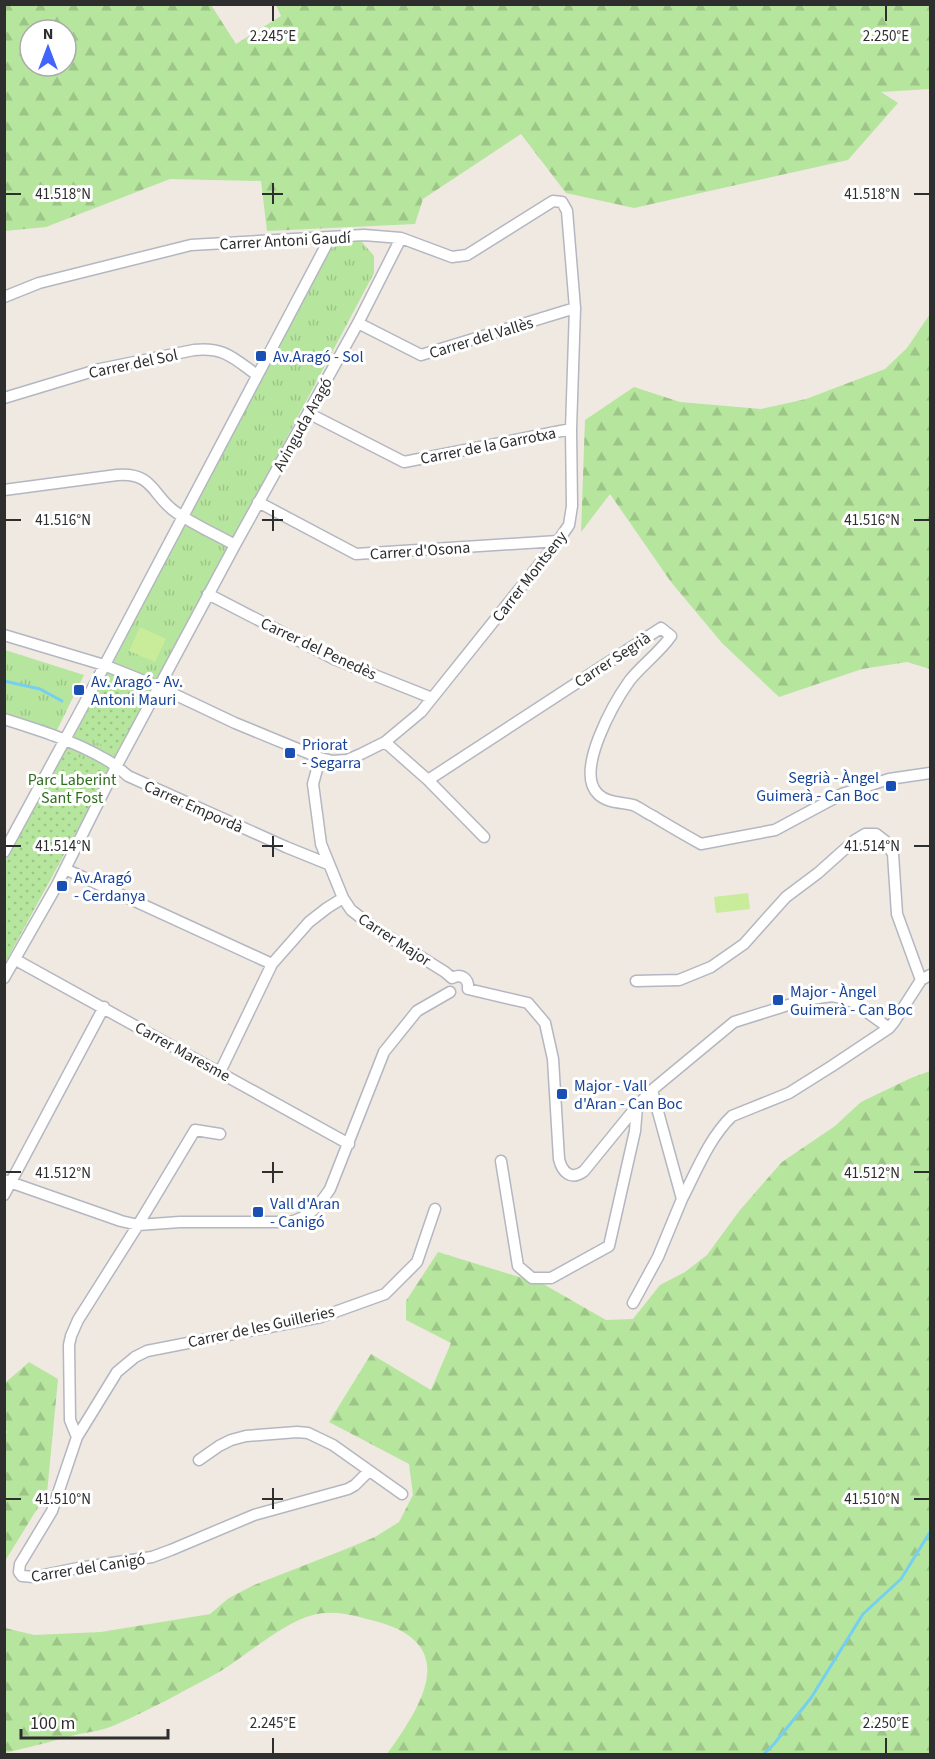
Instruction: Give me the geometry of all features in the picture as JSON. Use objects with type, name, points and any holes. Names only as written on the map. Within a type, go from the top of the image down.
[{"type":"street","name":"Carrer Antoni Gaudí","points":[[4,297],[39,283],[191,245],[364,235],[401,238],[452,257],[467,255],[553,201]]},
{"type":"street","name":"Carrer Montseny","points":[[320,759],[347,760],[385,742],[421,712],[569,525],[573,506],[571,429],[574,308],[567,211],[562,202],[553,201]]},
{"type":"street","points":[[4,852],[330,238]]},
{"type":"street","name":"Avinguda Aragó","points":[[4,978],[66,869],[116,767],[258,502],[358,322],[401,238]]},
{"type":"street","name":"Carrer del Vallès","points":[[358,322],[421,355],[574,308]]},
{"type":"street","name":"Carrer del Sol","points":[[4,398],[100,369],[194,350],[221,351],[257,375]]},
{"type":"street","name":"Carrer de la Garrotxa","points":[[308,413],[404,462],[571,429]]},
{"type":"street","points":[[4,490],[128,474],[148,483],[169,507],[182,516],[235,545]]},
{"type":"street","name":"Carrer d'Osona","points":[[258,502],[356,554],[558,541]]},
{"type":"street","name":"Carrer del Penedès","points":[[208,594],[334,659],[432,698]]},
{"type":"street","name":"Carrer Segrià","points":[[428,780],[661,628],[671,636],[629,682],[611,711],[592,755],[591,782],[598,794],[613,802],[634,805],[701,844],[775,830],[842,794],[889,779],[930,773]]},
{"type":"street","points":[[4,635],[104,665],[320,759]]},
{"type":"street","name":"Carrer Empordà","points":[[4,719],[60,736],[105,759],[128,776],[328,864]]},
{"type":"street","points":[[385,742],[428,780],[484,837]]},
{"type":"street","name":"Carrer Major","points":[[320,759],[313,784],[321,844],[343,898],[351,910],[373,927],[452,978]]},
{"type":"street","points":[[633,1303],[658,1257],[682,1199],[725,1123],[732,1116],[789,1093],[889,1028],[926,977],[897,914],[893,854],[885,841],[876,834],[865,834],[786,897],[744,944],[711,967],[679,980],[636,981]]},
{"type":"street","points":[[66,869],[272,964]]},
{"type":"street","points":[[220,1072],[272,964],[309,922],[343,898]]},
{"type":"street","name":"Carrer Maresme","points":[[16,960],[349,1144]]},
{"type":"street","points":[[459,976],[468,982],[468,989],[460,996],[453,995],[448,985],[452,978],[459,976]]},
{"type":"street","points":[[468,989],[528,1003],[545,1023],[553,1059],[559,1159],[561,1166],[569,1175],[579,1175],[584,1171],[652,1090],[734,1022],[819,997],[842,998],[853,1002],[889,1028]]},
{"type":"street","points":[[8,1180],[138,1225],[180,1222],[290,1222],[302,1218],[321,1204],[330,1189],[384,1052],[417,1011],[450,992]]},
{"type":"street","points":[[4,1195],[8,1180],[104,1007]]},
{"type":"street","points":[[652,1090],[682,1199]]},
{"type":"street","points":[[501,1161],[518,1266],[532,1278],[551,1278],[609,1246],[636,1131],[637,1106]]},
{"type":"street","points":[[77,1437],[70,1420],[69,1346],[78,1320],[195,1130],[220,1134]]},
{"type":"street","name":"Carrer de les Guilleries","points":[[77,1437],[117,1371],[147,1351],[321,1317],[385,1294],[417,1262],[435,1209]]},
{"type":"street","points":[[199,1460],[219,1446],[246,1436],[308,1433],[318,1437],[402,1494]]},
{"type":"street","name":"Carrer del Canigó","points":[[77,1437],[52,1511],[20,1564],[19,1572],[22,1576],[34,1577],[152,1557],[254,1515],[348,1490],[369,1471]]},
{"type":"green space","points":[[4,5],[211,5],[236,44],[281,16],[276,5],[930,5],[930,89],[881,92],[898,103],[848,160],[634,208],[566,193],[521,134],[423,199],[415,224],[267,231],[261,181],[170,179],[46,227],[5,231]]},
{"type":"green space","points":[[343,240],[362,242],[374,256],[374,273],[127,739],[5,963],[5,862],[83,711],[114,660],[328,251]]},
{"type":"green space","points":[[930,314],[930,669],[907,662],[862,669],[779,697],[722,643],[671,582],[610,494],[581,532],[585,420],[634,387],[680,402],[761,409],[806,399],[885,369],[907,348]]},
{"type":"green space","points":[[140,627],[166,639],[155,662],[129,651]]},
{"type":"green space","points":[[5,650],[84,675],[57,730],[5,713]]},
{"type":"green space","points":[[103,679],[147,700],[119,753],[73,731]]},
{"type":"green space","name":"Parc Laberint Sant Fost","points":[[66,751],[109,771],[5,962],[5,865]]},
{"type":"green space","points":[[748,893],[750,909],[716,913],[714,897]]},
{"type":"green space","points":[[930,1071],[930,1754],[387,1754],[422,1696],[427,1678],[426,1660],[418,1645],[402,1631],[360,1617],[329,1613],[313,1615],[287,1626],[212,1676],[115,1725],[5,1753],[5,1628],[34,1635],[101,1632],[210,1614],[229,1598],[254,1585],[375,1537],[399,1522],[413,1495],[409,1464],[329,1422],[371,1354],[431,1390],[451,1343],[406,1320],[406,1301],[438,1252],[545,1285],[606,1320],[633,1319],[660,1285],[685,1272],[707,1255],[740,1210],[782,1162],[835,1126],[861,1102]]},
{"type":"green space","points":[[29,1362],[58,1379],[47,1493],[5,1561],[4,1438],[7,1432],[5,1428],[5,1383]]},
{"type":"waterway","points":[[4,681],[40,689],[62,701]]},
{"type":"waterway","points":[[764,1754],[811,1698],[863,1614],[901,1579],[930,1532]]},
{"type":"place","name":"Av.Aragó - Sol","points":[[261,356]]},
{"type":"place","name":"Av. Aragó - Av. Antoni Mauri","points":[[79,690]]},
{"type":"place","name":"Priorat - Segarra","points":[[290,753]]},
{"type":"place","name":"Segrià - Àngel Guimerà - Can Boc","points":[[891,786]]},
{"type":"place","name":"Av.Aragó - Cerdanya","points":[[62,886]]},
{"type":"place","name":"Major - Àngel Guimerà - Can Boc","points":[[778,1000]]},
{"type":"place","name":"Major - Vall d'Aran - Can Boc","points":[[562,1094]]},
{"type":"place","name":"Vall d'Aran - Canigó","points":[[258,1212]]}]
